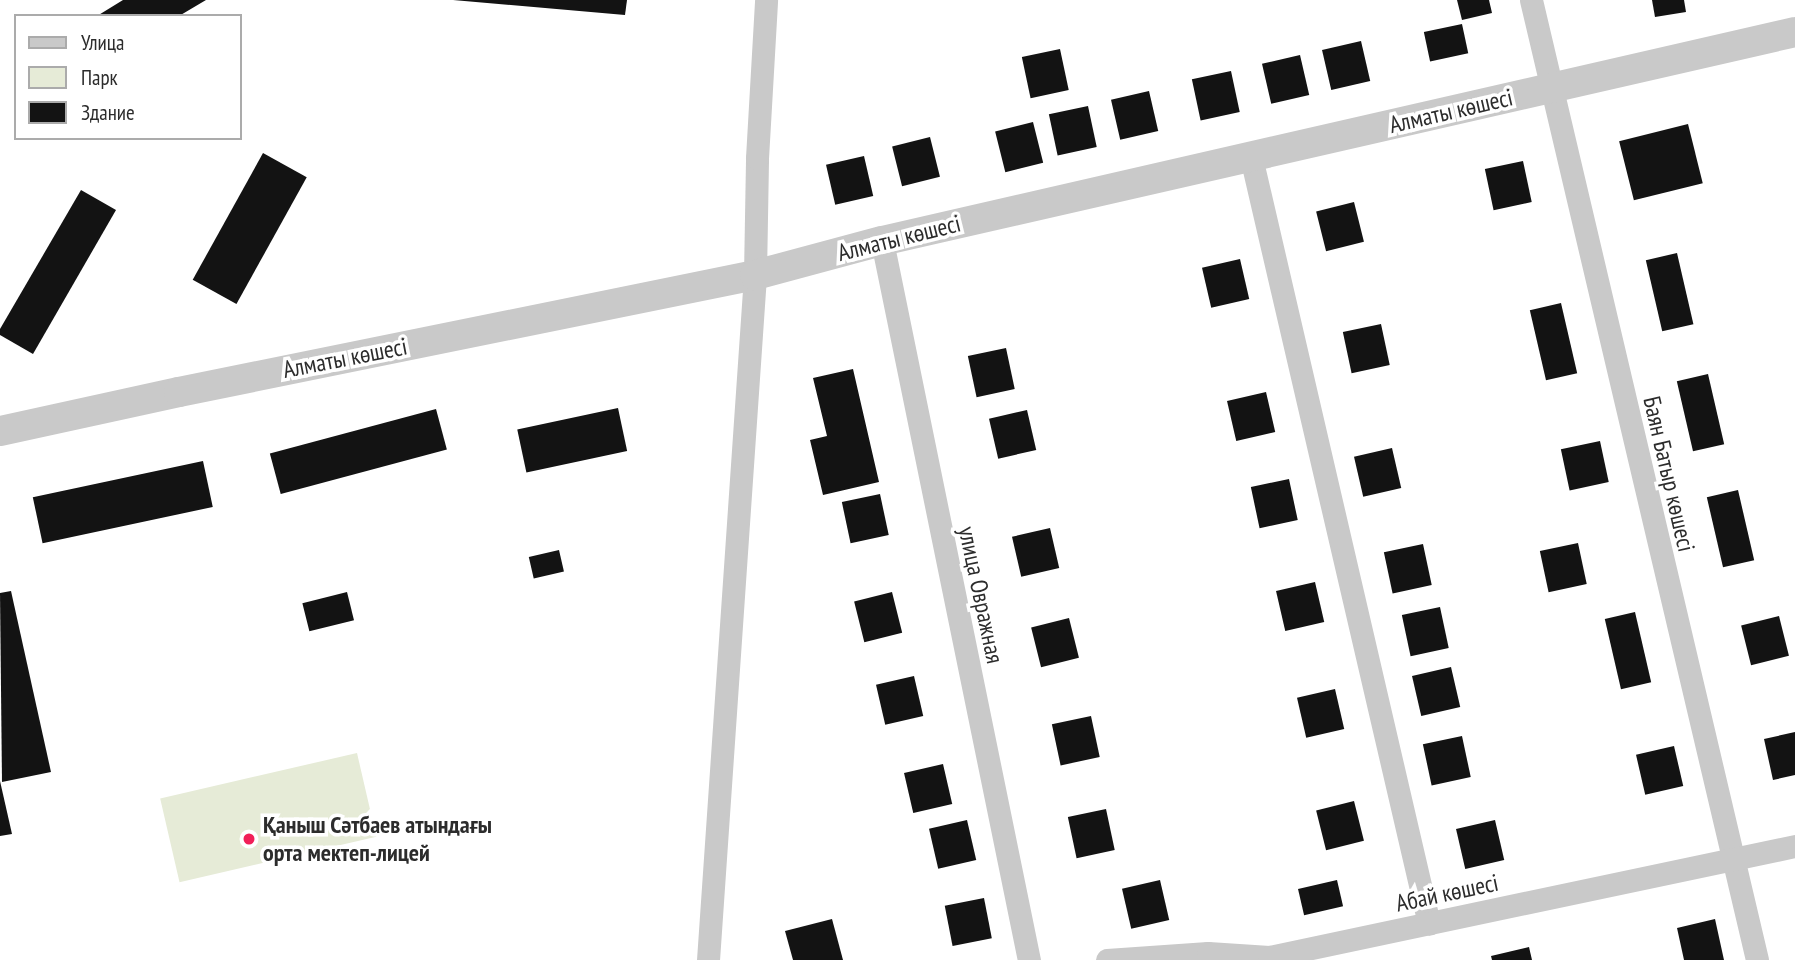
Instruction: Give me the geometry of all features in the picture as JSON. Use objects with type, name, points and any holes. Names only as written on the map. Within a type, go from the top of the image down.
[{"type":"street","points":[[708,960],[755,275],[757,158],[766,0]]},
{"type":"street","name":"Баян Батыр көшесі","points":[[1531,0],[1757,960]]},
{"type":"street","name":"Алматы көшесі","points":[[0,431],[179,391],[755,275],[882,241],[1795,32]]},
{"type":"street","points":[[1251,157],[1429,924]]},
{"type":"street","name":"улица Овражная","points":[[882,241],[1029,960]]},
{"type":"street","name":"Абай көшесі","points":[[1107,960],[1208,953],[1269,957],[1795,846]]},
{"type":"green space","points":[[357,753],[376,837],[180,882],[160,798]]},
{"type":"building","points":[[123,0],[206,0],[182,14],[100,14]]},
{"type":"building","points":[[453,0],[627,0],[625,15]]},
{"type":"building","points":[[1457,0],[1489,0],[1492,13],[1462,20]]},
{"type":"building","points":[[1652,0],[1684,0],[1686,12],[1655,17]]},
{"type":"building","points":[[1462,24],[1468,53],[1430,61],[1424,32]]},
{"type":"building","points":[[1361,41],[1370,81],[1331,90],[1322,50]]},
{"type":"building","points":[[1060,49],[1069,90],[1031,98],[1022,57]]},
{"type":"building","points":[[1300,55],[1309,95],[1271,104],[1262,64]]},
{"type":"building","points":[[1231,71],[1240,112],[1201,120],[1192,79]]},
{"type":"building","points":[[1149,91],[1158,131],[1120,140],[1111,100]]},
{"type":"building","points":[[1088,106],[1097,147],[1058,155],[1049,114]]},
{"type":"building","points":[[1033,122],[1043,163],[1005,172],[995,131]]},
{"type":"building","points":[[1688,124],[1703,183],[1634,200],[1619,141]]},
{"type":"building","points":[[930,137],[940,177],[902,186],[892,146]]},
{"type":"building","points":[[263,153],[307,177],[236,304],[193,280]]},
{"type":"building","points":[[864,156],[873,196],[835,205],[826,165]]},
{"type":"building","points":[[1523,161],[1532,202],[1494,210],[1485,169]]},
{"type":"building","points":[[81,190],[116,210],[33,354],[0,335],[0,329]]},
{"type":"building","points":[[1354,202],[1364,242],[1326,251],[1316,211]]},
{"type":"building","points":[[1677,253],[1693,324],[1662,331],[1646,260]]},
{"type":"building","points":[[1240,259],[1249,299],[1211,308],[1202,268]]},
{"type":"building","points":[[1561,303],[1577,373],[1546,380],[1530,310]]},
{"type":"building","points":[[1381,324],[1390,365],[1352,373],[1343,332]]},
{"type":"building","points":[[1006,348],[1015,389],[977,397],[968,356]]},
{"type":"building","points":[[853,369],[879,482],[823,495],[810,440],[827,436],[813,378]]},
{"type":"building","points":[[1708,374],[1724,444],[1693,451],[1677,381]]},
{"type":"building","points":[[1266,392],[1275,432],[1236,441],[1227,401]]},
{"type":"building","points":[[618,408],[627,451],[526,472],[517,429]]},
{"type":"building","points":[[436,409],[447,450],[281,494],[270,454]]},
{"type":"building","points":[[1027,410],[1036,450],[998,459],[989,419]]},
{"type":"building","points":[[1600,441],[1609,482],[1570,490],[1561,449]]},
{"type":"building","points":[[1392,448],[1401,488],[1363,497],[1354,457]]},
{"type":"building","points":[[203,461],[213,507],[43,543],[33,497]]},
{"type":"building","points":[[1289,479],[1298,520],[1260,528],[1251,487]]},
{"type":"building","points":[[1738,490],[1754,560],[1723,567],[1707,497]]},
{"type":"building","points":[[880,494],[889,535],[851,543],[842,502]]},
{"type":"building","points":[[1050,528],[1059,568],[1021,577],[1012,537]]},
{"type":"building","points":[[1578,543],[1587,584],[1549,592],[1540,551]]},
{"type":"building","points":[[1423,544],[1432,585],[1393,593],[1384,552]]},
{"type":"building","points":[[559,550],[564,571],[534,578],[529,557]]},
{"type":"building","points":[[1315,582],[1324,622],[1285,631],[1276,591]]},
{"type":"building","points":[[11,591],[51,772],[2,782],[0,593]]},
{"type":"building","points":[[347,592],[354,620],[309,631],[302,603]]},
{"type":"building","points":[[892,592],[902,633],[864,642],[854,601]]},
{"type":"building","points":[[1440,607],[1449,648],[1411,656],[1402,615]]},
{"type":"building","points":[[1635,612],[1651,682],[1621,689],[1605,619]]},
{"type":"building","points":[[1779,616],[1789,656],[1751,665],[1741,625]]},
{"type":"building","points":[[1069,618],[1079,658],[1041,667],[1031,627]]},
{"type":"building","points":[[1451,667],[1460,707],[1421,716],[1412,676]]},
{"type":"building","points":[[914,676],[923,716],[885,725],[876,685]]},
{"type":"building","points":[[1335,689],[1344,729],[1306,738],[1297,698]]},
{"type":"building","points":[[1091,716],[1100,757],[1061,765],[1052,724]]},
{"type":"building","points":[[1795,732],[1795,775],[1773,780],[1764,739]]},
{"type":"building","points":[[1462,736],[1471,777],[1432,785],[1423,744]]},
{"type":"building","points":[[1674,746],[1683,786],[1645,795],[1636,755]]},
{"type":"building","points":[[943,764],[952,804],[913,813],[904,773]]},
{"type":"building","points":[[0,781],[12,834],[0,836]]},
{"type":"building","points":[[1354,801],[1364,841],[1326,850],[1316,810]]},
{"type":"building","points":[[1106,809],[1115,850],[1077,858],[1068,817]]},
{"type":"building","points":[[967,820],[976,860],[938,869],[929,829]]},
{"type":"building","points":[[1495,820],[1504,860],[1465,869],[1456,829]]},
{"type":"building","points":[[1160,880],[1169,920],[1131,929],[1122,889]]},
{"type":"building","points":[[1337,880],[1343,906],[1304,915],[1298,889]]},
{"type":"building","points":[[984,898],[992,938],[953,946],[945,906]]},
{"type":"building","points":[[832,919],[843,960],[793,960],[785,931]]},
{"type":"building","points":[[1715,919],[1724,960],[1684,960],[1677,928]]},
{"type":"building","points":[[1529,947],[1532,960],[1492,960],[1491,956]]},
{"type":"place","name":"Қаныш Сәтбаев атындағы орта мектеп-лицей","points":[[249,839]]}]
